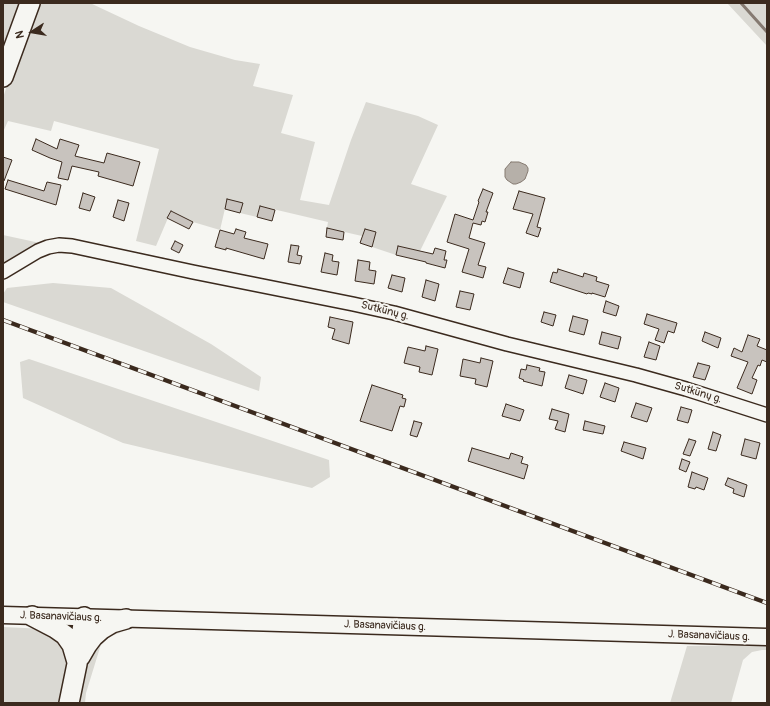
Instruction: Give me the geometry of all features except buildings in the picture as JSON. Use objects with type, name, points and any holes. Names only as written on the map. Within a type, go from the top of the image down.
[{"type":"highway","points":[[3,77],[30,3]]},
{"type":"highway","points":[[32,616],[65,635],[72,645],[77,664]]},
{"type":"highway","points":[[69,703],[84,617]]},
{"type":"highway","points":[[77,664],[93,637],[112,623],[126,619]]},
{"type":"main road","name":"J. Basanavičiaus g.","points":[[3,615],[767,637]]},
{"type":"street","name":"Sutkūnų g.","points":[[3,272],[38,251],[48,247],[59,245],[72,246],[394,313],[507,344],[636,375],[686,389],[767,415]]},
{"type":"shaded area","points":[[3,3],[21,3],[3,51]]},
{"type":"shaded area","points":[[37,3],[90,3],[139,26],[190,47],[235,60],[260,64],[253,86],[293,95],[281,133],[315,142],[300,200],[329,205],[351,140],[366,102],[418,116],[438,125],[411,184],[447,196],[420,251],[398,246],[396,255],[372,247],[376,232],[365,229],[362,236],[327,228],[328,222],[260,206],[257,217],[240,213],[242,203],[227,200],[220,230],[193,222],[171,211],[156,246],[136,241],[159,149],[54,121],[51,131],[8,121],[3,132],[3,98]]},
{"type":"shaded area","points":[[727,3],[767,3],[767,46]]},
{"type":"shaded area","points":[[511,162],[519,162],[526,165],[528,168],[525,179],[516,184],[513,184],[505,177],[505,169]]},
{"type":"shaded area","points":[[3,235],[40,243],[3,266]]},
{"type":"shaded area","points":[[53,283],[111,288],[211,344],[261,377],[259,391],[3,302],[3,294],[7,288]]},
{"type":"shaded area","points":[[29,359],[329,460],[330,477],[312,488],[123,443],[23,398],[20,362]]},
{"type":"shaded area","points":[[3,627],[46,629],[54,632],[69,658],[62,703],[3,703]]},
{"type":"shaded area","points":[[122,632],[102,641],[86,693],[85,703],[76,703],[85,659],[108,633]]},
{"type":"shaded area","points":[[767,645],[767,650],[752,652],[743,660],[731,703],[670,703],[687,646]]},
{"type":"waterway","points":[[741,3],[767,32]]},
{"type":"railway","points":[[3,320],[767,603]]}]
